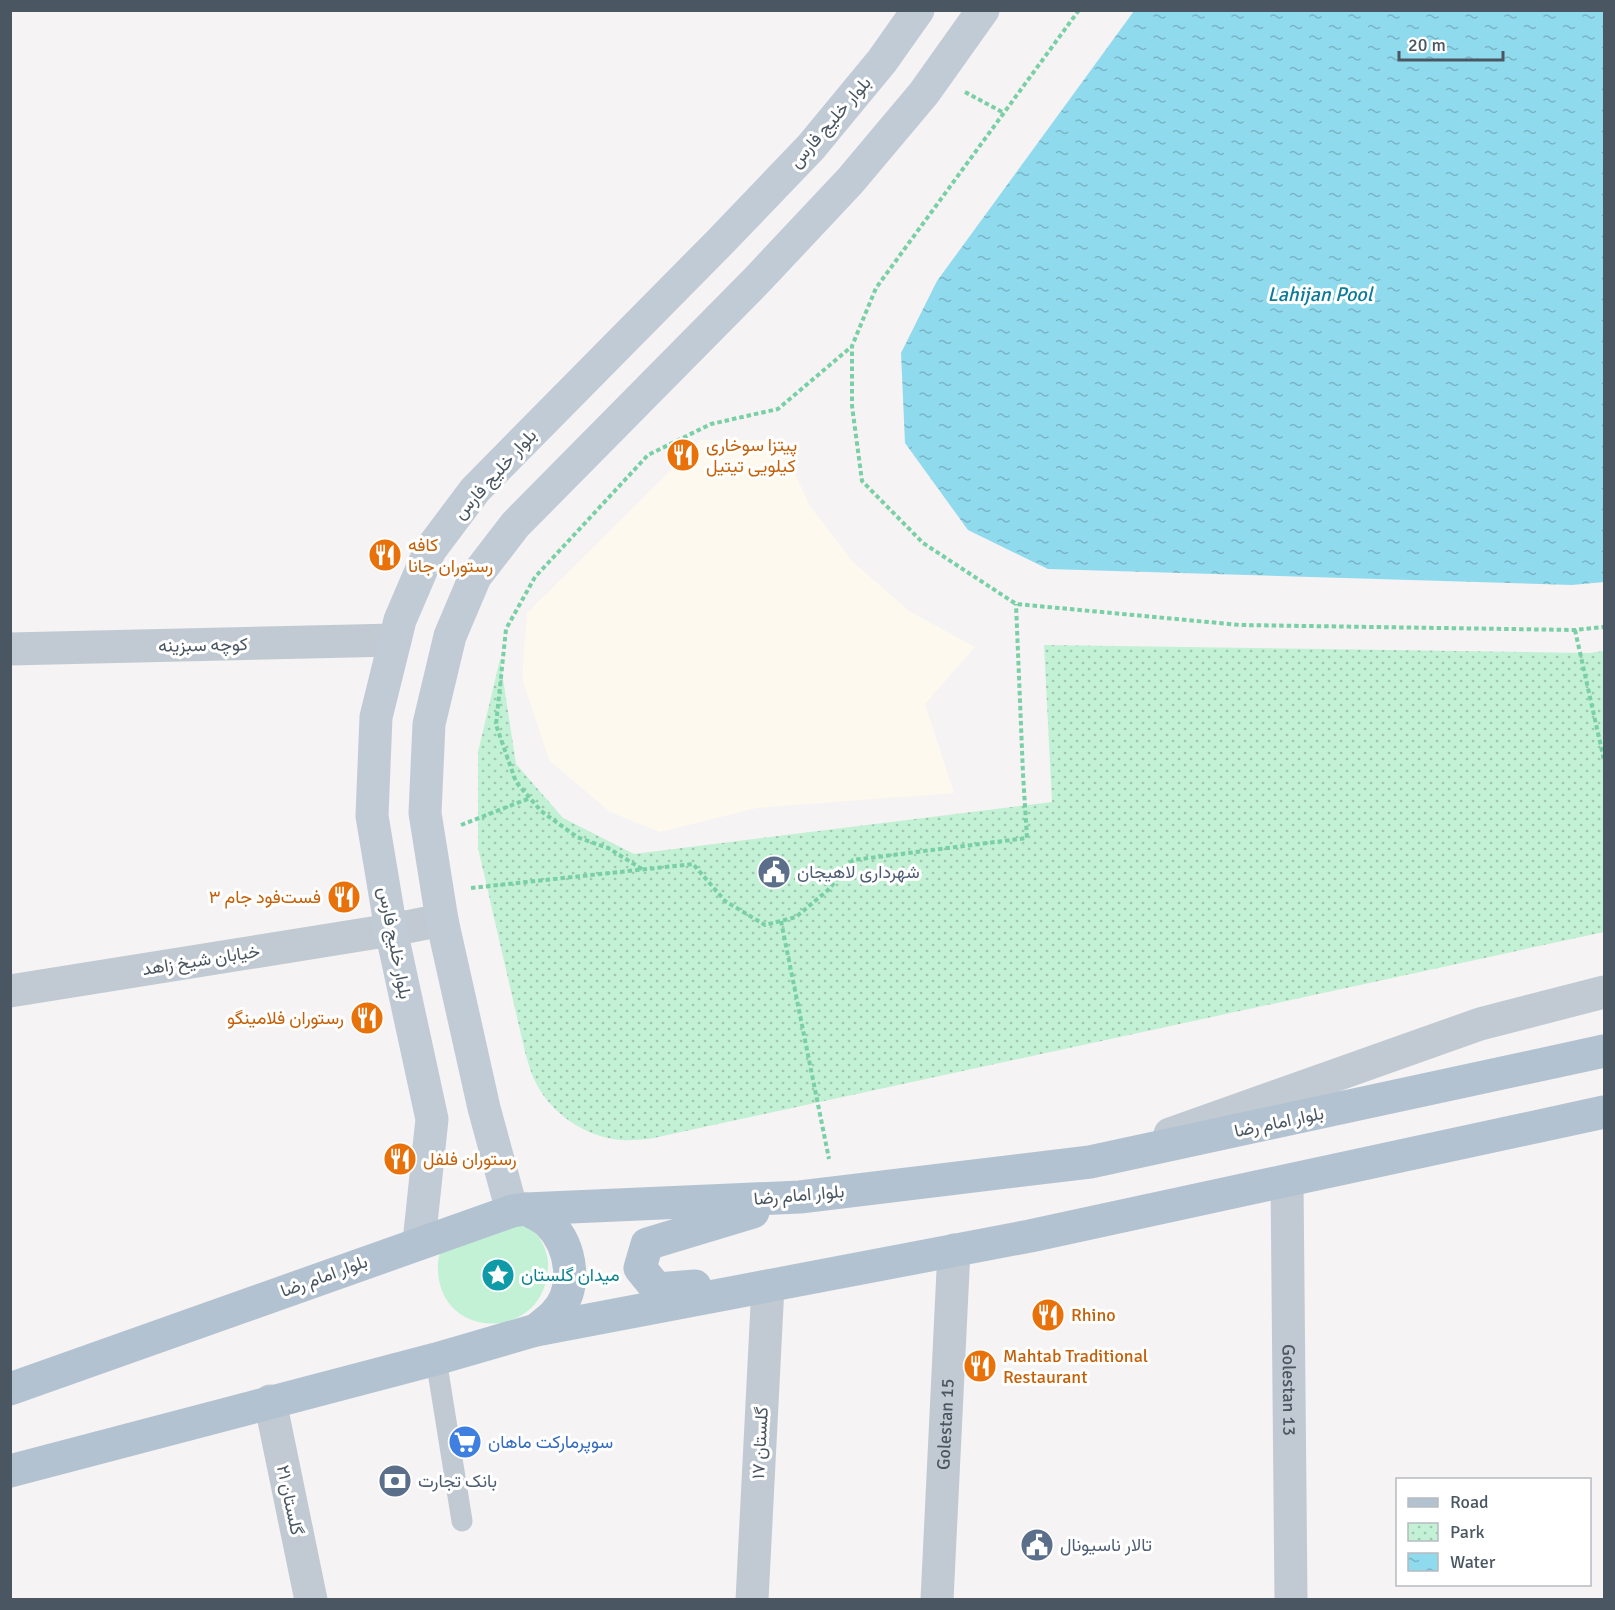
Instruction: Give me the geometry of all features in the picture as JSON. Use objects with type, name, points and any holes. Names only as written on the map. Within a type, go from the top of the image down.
[{"type":"main road","name":"بلوار خلیج فارس","points":[[419,1242],[432,1119],[391,930],[372,816],[376,717],[400,620],[429,550],[475,490],[811,147],[882,61],[918,10]]},
{"type":"main road","points":[[536,1330],[555,1314],[567,1292],[570,1266],[563,1242],[548,1221],[519,1210],[484,1108],[440,906],[426,813],[429,724],[450,636],[475,577],[515,525],[757,280],[850,182],[924,93],[983,10]]},
{"type":"main road","name":"بلوار امام رضا","points":[[10,1389],[419,1242],[519,1210],[800,1197],[1090,1162],[1605,1052]]},
{"type":"main road","points":[[10,1471],[436,1359],[536,1330],[1030,1236],[1605,1112]]},
{"type":"main road","points":[[800,1197],[647,1244],[640,1268],[657,1289],[836,1274]]},
{"type":"street","name":"کوچه سبزینه","points":[[10,649],[395,640]]},
{"type":"street","name":"خیابان شیخ زاهد","points":[[10,991],[391,930],[440,906]]},
{"type":"street","points":[[1090,1162],[1480,1024],[1605,992]]},
{"type":"street","name":"Golestan 13","points":[[1287,1182],[1291,1599]]},
{"type":"street","name":"Golestan 15","points":[[937,1599],[954,1250]]},
{"type":"street","name":"گلستان ۱۷","points":[[752,1599],[768,1286]]},
{"type":"street","name":"گلستان ۲۱","points":[[270,1401],[311,1599]]},
{"type":"lane","points":[[436,1359],[462,1521]]},
{"type":"path","points":[[1079,10],[876,288],[852,346],[852,406],[861,480],[923,543],[1016,604],[1240,625],[1575,630],[1605,627]]},
{"type":"path","points":[[643,870],[609,848],[577,837],[542,811],[516,782],[496,725],[506,629],[535,577],[648,455],[711,424],[778,408],[852,346]]},
{"type":"path","points":[[440,906],[643,870],[693,864],[725,901],[765,925],[796,917],[828,890],[854,860],[1027,838],[1016,604]]},
{"type":"path","points":[[1575,630],[1605,760]]},
{"type":"path","points":[[430,838],[530,798]]},
{"type":"path","points":[[781,921],[837,1193]]},
{"type":"shaded area","points":[[701,440],[779,440],[810,506],[852,561],[909,611],[975,647],[925,704],[954,793],[757,808],[660,832],[610,812],[549,760],[522,678],[527,613]]},
{"type":"green space","points":[[1044,645],[1589,653],[1604,651],[1604,932],[649,1139],[607,1138],[581,1128],[558,1112],[541,1091],[530,1069],[478,848],[478,752],[500,659],[516,764],[563,818],[634,854],[1052,802]]},
{"type":"green space","points":[[498,1214],[524,1224],[535,1232],[546,1251],[548,1266],[543,1291],[530,1309],[513,1320],[493,1324],[473,1320],[456,1310],[443,1294],[438,1266],[440,1252]]},
{"type":"water","name":"Lahijan Pool","points":[[1134,11],[1604,11],[1604,582],[1572,585],[1048,569],[968,530],[905,443],[901,353],[937,281]]},
{"type":"place","name":"پیتزا سوخاری کیلویی تیتیل","points":[[683,455]]},
{"type":"place","name":"کافه رستوران جانا","points":[[385,555]]},
{"type":"place","name":"شهرداری لاهیجان","points":[[774,872]]},
{"type":"place","name":"فست‌فود جام ۳","points":[[344,897]]},
{"type":"place","name":"رستوران فلامینگو","points":[[367,1018]]},
{"type":"place","name":"رستوران فلفل","points":[[400,1159]]},
{"type":"place","name":"میدان گلستان","points":[[498,1275]]},
{"type":"place","name":"Rhino","points":[[1048,1315]]},
{"type":"place","name":"Mahtab Traditional Restaurant","points":[[980,1366]]},
{"type":"place","name":"سوپرمارکت ماهان","points":[[465,1442]]},
{"type":"place","name":"بانک تجارت","points":[[395,1481]]},
{"type":"place","name":"تالار ناسیونال","points":[[1037,1545]]}]
